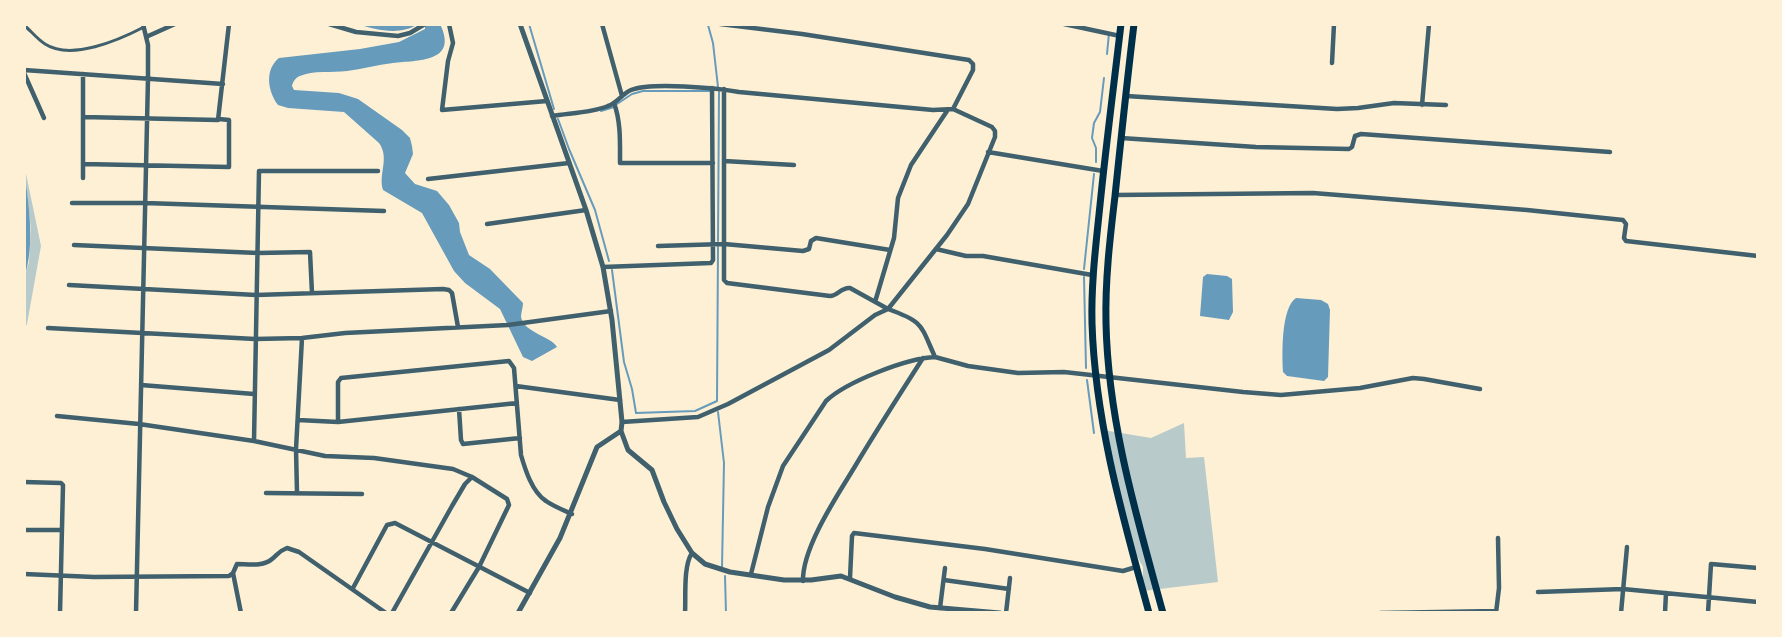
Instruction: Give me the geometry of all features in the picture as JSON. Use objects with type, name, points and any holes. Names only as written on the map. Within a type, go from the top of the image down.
[{"type":"main road","points":[[1121,24],[1092,275],[1092,323],[1096,377],[1104,434],[1149,613]]},
{"type":"main road","points":[[1134,24],[1106,277],[1106,324],[1110,378],[1118,434],[1163,613]]},
{"type":"street","points":[[146,37],[175,24]]},
{"type":"street","points":[[219,119],[229,24]]},
{"type":"street","points":[[329,24],[356,32],[378,35],[405,35],[424,25]]},
{"type":"street","points":[[449,24],[453,43],[448,61],[442,110],[547,101]]},
{"type":"street","points":[[520,24],[586,210],[603,267],[611,311],[621,431],[628,450],[652,470],[664,502],[692,553],[705,564],[716,569],[802,581],[842,576],[895,597],[940,608],[1000,613]]},
{"type":"street","points":[[602,24],[622,96]]},
{"type":"street","points":[[720,24],[802,34],[969,60],[973,64],[973,70],[950,110],[911,165],[898,198],[894,238],[875,302]]},
{"type":"street","points":[[1064,24],[1120,36]]},
{"type":"street","points":[[1332,63],[1334,24]]},
{"type":"street","points":[[1422,105],[1429,24]]},
{"type":"street","points":[[24,25],[46,44],[75,50],[105,43],[143,25],[146,37],[148,78],[136,613]]},
{"type":"street","points":[[44,118],[24,72],[223,84]]},
{"type":"street","points":[[83,74],[83,178]]},
{"type":"street","points":[[552,117],[604,108],[630,90],[712,88],[950,110],[992,127],[995,137],[968,204],[936,249],[888,309],[875,315],[829,350],[728,404],[698,417],[622,422]]},
{"type":"street","points":[[603,267],[711,262],[713,260],[712,88]]},
{"type":"street","points":[[724,89],[724,280],[727,283],[830,296],[846,288],[920,324],[934,357]]},
{"type":"street","points":[[1126,96],[1337,109],[1395,103],[1446,105]]},
{"type":"street","points":[[614,103],[621,138],[620,163],[713,163]]},
{"type":"street","points":[[83,117],[229,120],[229,167],[83,164]]},
{"type":"street","points":[[1121,138],[1256,147],[1349,149],[1352,147],[1355,136],[1361,134],[1610,152]]},
{"type":"street","points":[[988,152],[1103,171]]},
{"type":"street","points":[[724,161],[794,165]]},
{"type":"street","points":[[428,179],[569,163]]},
{"type":"street","points":[[254,441],[259,171],[378,171]]},
{"type":"street","points":[[1115,195],[1313,193],[1527,210],[1623,220],[1626,225],[1624,238],[1626,241],[1758,256]]},
{"type":"street","points":[[72,203],[145,203],[384,211]]},
{"type":"street","points":[[487,224],[586,210]]},
{"type":"street","points":[[658,246],[724,244],[806,251],[812,240],[816,238],[890,250]]},
{"type":"street","points":[[74,245],[144,249],[310,252],[312,293]]},
{"type":"street","points":[[936,249],[966,256],[983,256],[1092,275]]},
{"type":"street","points":[[69,285],[256,295],[449,290],[452,293],[457,313],[458,327]]},
{"type":"street","points":[[48,328],[255,339],[302,338],[345,333],[508,325],[611,311]]},
{"type":"street","points":[[297,493],[296,449],[302,338]]},
{"type":"street","points":[[751,574],[768,507],[783,466],[826,401],[835,393],[889,368],[923,358],[934,357],[1018,373],[1064,372],[1281,394],[1360,387],[1413,378],[1480,389]]},
{"type":"street","points":[[802,581],[802,571],[808,554],[829,509],[923,358]]},
{"type":"street","points":[[338,422],[338,382],[341,378],[506,361],[513,365],[524,465],[544,501],[572,514]]},
{"type":"street","points":[[141,385],[254,394]]},
{"type":"street","points":[[516,386],[620,400]]},
{"type":"street","points":[[298,420],[338,422],[517,403]]},
{"type":"street","points":[[459,409],[463,444],[520,438]]},
{"type":"street","points":[[57,416],[140,424],[254,441],[325,456],[374,458],[429,465],[453,469],[472,477],[507,498],[509,505],[479,567],[451,613]]},
{"type":"street","points":[[518,613],[572,514],[597,447],[621,431]]},
{"type":"street","points":[[392,613],[465,484],[472,477]]},
{"type":"street","points":[[24,483],[62,483],[60,613]]},
{"type":"street","points":[[266,493],[362,494]]},
{"type":"street","points":[[353,588],[387,525],[394,524],[530,593]]},
{"type":"street","points":[[24,530],[62,530]]},
{"type":"street","points":[[850,578],[854,532],[985,549],[1123,571],[1136,567]]},
{"type":"street","points":[[1380,613],[1496,612],[1499,588],[1498,538]]},
{"type":"street","points":[[1622,613],[1627,547]]},
{"type":"street","points":[[241,613],[234,573],[237,564],[260,565],[271,560],[277,552],[287,548],[299,552],[386,613]]},
{"type":"street","points":[[685,613],[687,567],[692,553]]},
{"type":"street","points":[[1708,613],[1711,564],[1758,568]]},
{"type":"street","points":[[940,608],[945,568]]},
{"type":"street","points":[[24,574],[219,577],[230,576],[234,573]]},
{"type":"street","points":[[1006,613],[1010,578]]},
{"type":"street","points":[[944,580],[1009,589]]},
{"type":"street","points":[[1538,592],[1623,589],[1758,602]]},
{"type":"street","points":[[1665,613],[1666,593]]},
{"type":"shaded area","points":[[24,164],[41,246],[27,324],[24,329],[24,279],[29,262],[31,230]]},
{"type":"shaded area","points":[[1184,423],[1186,458],[1204,457],[1218,582],[1143,591],[1143,567],[1129,541],[1103,430],[1151,438]]},
{"type":"water","points":[[357,24],[418,24],[396,31],[380,30]]},
{"type":"water","points":[[425,24],[440,24],[444,37],[444,46],[440,53],[433,57],[347,71],[305,74],[297,78],[292,86],[294,90],[339,93],[358,99],[410,138],[413,154],[405,173],[415,184],[437,191],[449,205],[459,223],[469,255],[490,269],[523,303],[521,317],[527,327],[557,347],[532,361],[523,357],[500,309],[465,283],[454,271],[422,213],[383,190],[384,154],[379,143],[344,112],[288,108],[278,105],[270,88],[269,75],[279,58],[399,42],[425,29]]},
{"type":"water","points":[[24,166],[29,209],[30,251],[24,279]]},
{"type":"water","points":[[1207,274],[1227,276],[1232,279],[1233,312],[1229,320],[1200,316],[1203,277]]},
{"type":"water","points":[[1296,298],[1321,300],[1328,304],[1330,310],[1328,377],[1324,381],[1287,376],[1283,372],[1285,321],[1291,303]]},
{"type":"waterway","points":[[529,24],[554,109]]},
{"type":"waterway","points":[[708,25],[713,43],[718,87]]},
{"type":"waterway","points":[[1107,54],[1109,33]]},
{"type":"waterway","points":[[1096,162],[1096,148],[1092,138],[1094,123],[1100,112],[1104,78]]},
{"type":"waterway","points":[[617,104],[632,94],[643,91],[710,91]]},
{"type":"waterway","points":[[718,241],[719,92]]},
{"type":"waterway","points":[[601,111],[614,107]]},
{"type":"waterway","points":[[558,119],[595,210],[609,261]]},
{"type":"waterway","points":[[1084,269],[1094,174]]},
{"type":"waterway","points":[[612,270],[624,362],[636,413],[695,411],[717,401],[718,247]]},
{"type":"waterway","points":[[1084,277],[1086,368]]},
{"type":"waterway","points":[[1087,380],[1094,433]]},
{"type":"waterway","points":[[718,412],[724,463],[722,567]]},
{"type":"waterway","points":[[725,576],[726,613]]}]
